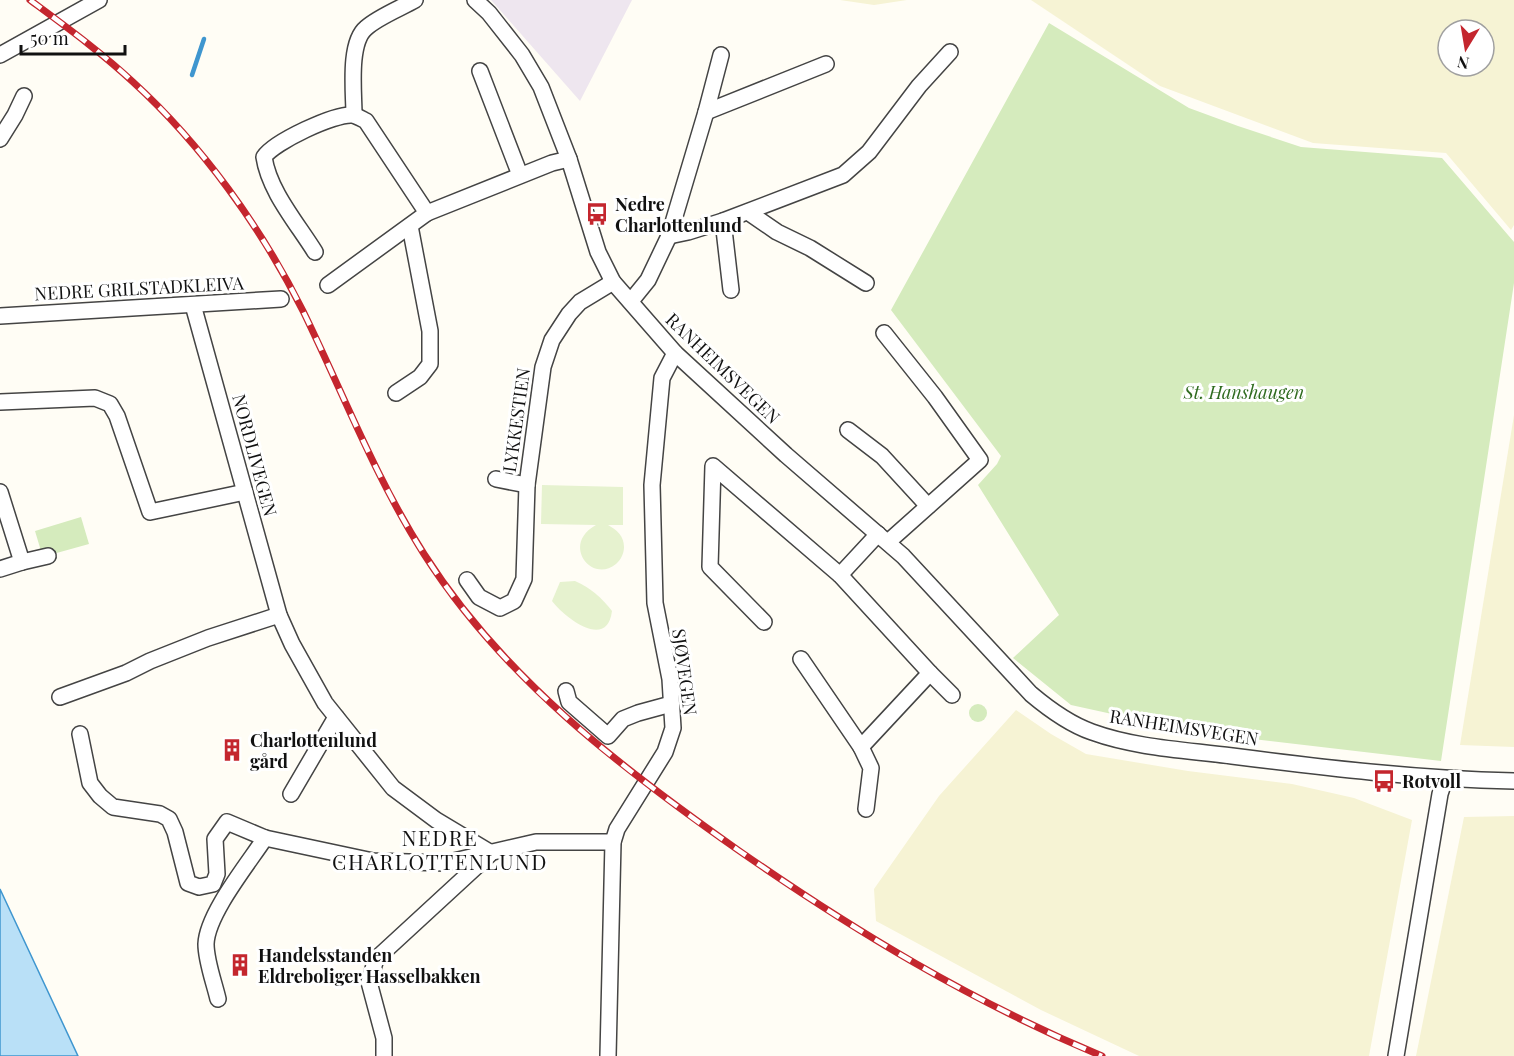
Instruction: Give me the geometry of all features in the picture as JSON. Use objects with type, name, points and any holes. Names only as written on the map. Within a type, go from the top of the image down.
[{"type":"street","points":[[0,55],[99,0]]},
{"type":"street","points":[[354,115],[356,41],[365,28],[415,0]]},
{"type":"street","name":"RANHEIMSVEGEN","points":[[475,0],[489,13],[522,55],[541,87],[569,159],[598,252],[613,282],[675,353],[786,455],[883,538],[1031,694],[1056,715],[1092,732],[1136,743],[1369,773],[1445,779],[1514,781]]},
{"type":"street","points":[[669,236],[723,221],[843,175],[869,152],[919,86],[950,52]]},
{"type":"street","points":[[631,301],[648,280],[669,236],[721,55]]},
{"type":"street","points":[[706,112],[826,64]]},
{"type":"street","points":[[480,71],[520,175]]},
{"type":"street","points":[[0,139],[24,96]]},
{"type":"street","points":[[315,252],[281,198],[266,169],[264,157],[268,151],[287,139],[335,119],[354,115],[366,121],[428,213]]},
{"type":"street","points":[[328,285],[428,213],[520,175],[569,159]]},
{"type":"street","points":[[748,212],[777,232],[810,248],[866,283]]},
{"type":"street","points":[[723,221],[731,290]]},
{"type":"street","points":[[396,393],[420,377],[430,364],[430,331],[410,226]]},
{"type":"street","name":"LYKKESTIEN","points":[[468,580],[479,597],[500,608],[514,601],[524,579],[527,485],[543,367],[552,340],[569,314],[580,302],[613,282]]},
{"type":"street","name":"NEDRE GRILSTADKLEIVA","points":[[0,316],[281,299]]},
{"type":"street","name":"NORDLIVEGEN","points":[[193,305],[279,615],[292,644],[325,703],[393,788],[436,820],[491,853]]},
{"type":"street","points":[[840,575],[883,538],[928,506],[980,460],[884,333]]},
{"type":"street","name":"SJØVEGEN","points":[[608,1056],[614,842],[617,829],[665,752],[673,728],[670,679],[655,603],[652,485],[662,378],[675,353]]},
{"type":"street","points":[[0,402],[95,398],[110,404],[117,416],[150,512],[245,492]]},
{"type":"street","points":[[848,430],[882,456],[928,506]]},
{"type":"street","points":[[764,622],[710,567],[713,466],[840,575],[952,695]]},
{"type":"street","name":"LYKKESTIEN","points":[[496,479],[527,485]]},
{"type":"street","points":[[0,492],[22,562]]},
{"type":"street","points":[[0,569],[48,556]]},
{"type":"street","points":[[60,697],[126,673],[208,638],[279,615]]},
{"type":"street","points":[[801,659],[861,747],[871,768],[866,809]]},
{"type":"street","points":[[861,747],[930,673]]},
{"type":"street","points":[[566,691],[569,702],[608,736],[623,719],[671,704]]},
{"type":"street","points":[[291,794],[336,717]]},
{"type":"street","points":[[80,734],[90,783],[100,796],[113,807],[160,814],[169,819],[176,832],[188,883],[199,887],[213,884],[217,874],[215,839],[227,822],[265,838],[318,845],[364,857],[407,863],[445,863],[536,842],[614,842]]},
{"type":"street","points":[[1396,1056],[1440,794],[1445,779]]},
{"type":"street","points":[[218,999],[206,947],[207,934],[212,918],[265,838]]},
{"type":"street","points":[[384,1056],[384,1038],[369,982],[376,959],[491,853]]},
{"type":"shaded area","points":[[491,0],[632,0],[580,101]]},
{"type":"shaded area","points":[[840,0],[907,0],[874,5]]},
{"type":"shaded area","points":[[1031,0],[1514,0],[1514,225],[1511,230],[1446,153],[1313,143],[1160,86]]},
{"type":"shaded area","points":[[1514,415],[1514,747],[1460,745]]},
{"type":"shaded area","points":[[1016,710],[1086,754],[1188,771],[1292,784],[1354,798],[1412,820],[1369,1056],[1139,1056],[1041,1010],[876,921],[874,889],[939,796]]},
{"type":"shaded area","points":[[1514,816],[1514,1056],[1416,1056],[1464,817]]},
{"type":"green space","name":"St. Hanshaugen","points":[[1049,23],[1189,108],[1238,126],[1301,147],[1442,158],[1514,242],[1514,283],[1441,761],[1194,732],[1071,705],[1013,658],[1059,615],[978,485],[997,464],[1001,456],[891,310]]},
{"type":"green space","points":[[542,485],[623,487],[623,525],[608,525],[619,534],[624,543],[623,554],[616,564],[607,569],[597,569],[584,559],[580,551],[581,542],[586,533],[596,525],[541,524]]},
{"type":"green space","points":[[81,517],[89,544],[53,554],[51,548],[41,551],[35,531]]},
{"type":"green space","points":[[575,581],[595,593],[612,611],[608,623],[602,629],[594,630],[575,622],[552,601],[560,582]]},
{"type":"green space","points":[[974,704],[982,704],[987,709],[985,720],[974,722],[969,717],[969,709]]},
{"type":"water","points":[[0,889],[78,1056],[0,1056]]},
{"type":"waterway","points":[[192,75],[204,39]]},
{"type":"railway","points":[[30,0],[96,50],[133,82],[183,133],[228,189],[249,218],[303,311],[375,465],[406,525],[455,599],[527,680],[608,753],[694,819],[781,880],[914,963],[1006,1012],[1102,1056]]},
{"type":"place","name":"Nedre Charlottenlund","points":[[597,214]]},
{"type":"place","name":"Charlottenlund gård","points":[[232,750]]},
{"type":"place","name":"Rotvoll","points":[[1384,781]]},
{"type":"place","name":"Handelsstanden Eldreboliger Hasselbakken","points":[[240,965]]},
{"type":"district","name":"NEDRE CHARLOTTENLUND","points":[[440,849]]}]
